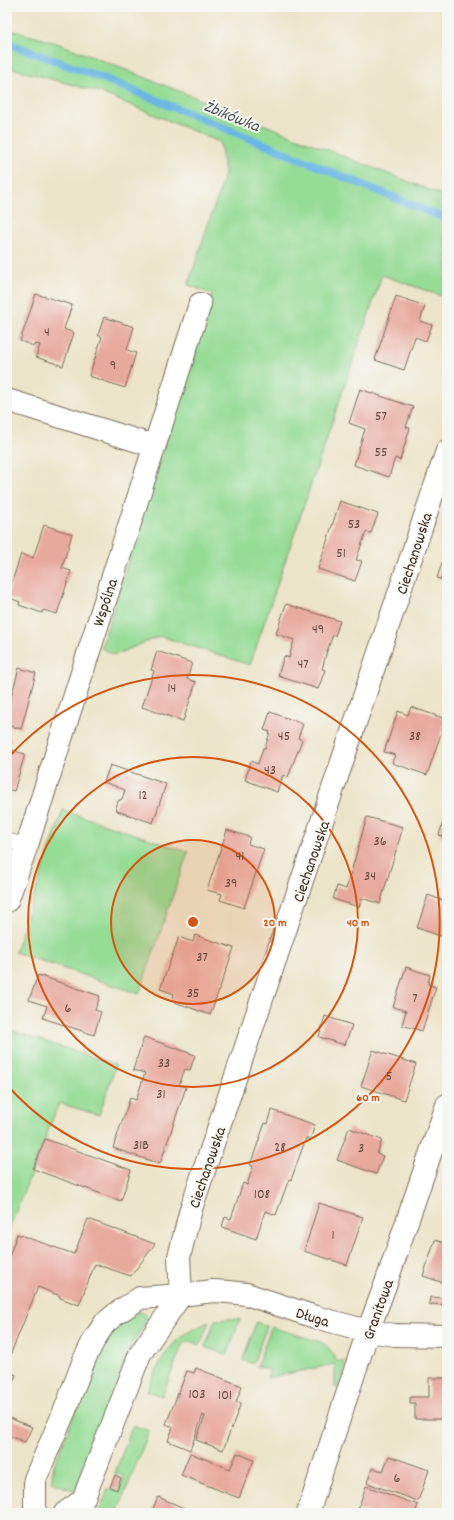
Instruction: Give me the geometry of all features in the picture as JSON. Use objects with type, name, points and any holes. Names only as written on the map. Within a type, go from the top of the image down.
[{"type":"street","name":"Wspólna","points":[[7,901],[17,843],[154,446],[200,304]]},
{"type":"street","points":[[7,400],[154,446]]},
{"type":"street","name":"Ciechanowska","points":[[181,1295],[179,1257],[191,1209],[447,451]]},
{"type":"street","name":"Granitowa","points":[[308,1513],[368,1331],[389,1276],[447,1105]]},
{"type":"street","name":"Długa","points":[[181,1295],[213,1291],[246,1294],[315,1317],[368,1331],[395,1335],[447,1336]]},
{"type":"street","points":[[35,1513],[35,1479],[65,1410],[84,1360],[95,1338],[105,1323],[140,1298],[181,1295]]},
{"type":"street","points":[[65,1513],[83,1500],[140,1354],[181,1295]]},
{"type":"green space","points":[[7,29],[60,44],[447,197],[447,233],[445,239],[447,247],[447,298],[382,275],[250,665],[160,636],[115,655],[101,648],[212,294],[188,285],[225,174],[220,142],[99,92],[7,67]]},
{"type":"green space","points":[[63,810],[188,852],[139,994],[15,952]]},
{"type":"green space","points":[[7,1029],[116,1065],[99,1115],[59,1103],[7,1234]]},
{"type":"green space","points":[[139,1311],[145,1314],[146,1321],[130,1348],[79,1481],[73,1490],[51,1482],[54,1465],[101,1348],[121,1323]]},
{"type":"green space","points":[[240,1319],[227,1355],[205,1347],[215,1320]]},
{"type":"green space","points":[[209,1322],[200,1345],[190,1341],[183,1343],[162,1396],[147,1391],[163,1357],[176,1341],[185,1334]]},
{"type":"green space","points":[[256,1322],[267,1326],[253,1364],[243,1360]]},
{"type":"green space","points":[[271,1327],[321,1342],[330,1349],[336,1361],[344,1361],[345,1368],[338,1389],[335,1387],[335,1364],[267,1378],[270,1370],[257,1366]]},
{"type":"green space","points":[[133,1425],[149,1431],[117,1513],[99,1513],[108,1489],[118,1492],[124,1476],[115,1473]]},
{"type":"building","points":[[36,294],[72,305],[64,329],[74,333],[63,366],[36,357],[40,345],[35,344],[34,346],[20,341]]},
{"type":"building","points":[[396,296],[425,306],[420,321],[432,325],[426,341],[415,337],[404,370],[375,360]]},
{"type":"building","points":[[104,317],[134,327],[127,350],[136,353],[125,388],[89,376],[102,337],[98,335]]},
{"type":"building","points":[[360,389],[413,407],[406,427],[410,428],[400,460],[395,458],[389,477],[354,465],[365,429],[349,423]]},
{"type":"building","points":[[340,501],[378,514],[371,533],[366,532],[356,560],[362,561],[355,581],[318,569]]},
{"type":"building","points":[[44,525],[72,534],[62,568],[71,571],[57,614],[43,610],[42,613],[19,605],[20,602],[7,597],[21,554],[33,558]]},
{"type":"building","points":[[444,557],[447,558],[447,581],[437,578]]},
{"type":"building","points":[[286,604],[340,621],[335,636],[333,635],[327,651],[322,669],[325,670],[318,689],[278,676],[284,656],[289,658],[294,640],[276,634]]},
{"type":"building","points":[[157,651],[192,663],[187,679],[196,682],[183,721],[142,707],[154,671],[151,670]]},
{"type":"building","points":[[19,668],[36,673],[21,729],[7,725],[7,704],[9,705]]},
{"type":"building","points":[[411,707],[446,719],[427,775],[392,763],[395,755],[384,752],[398,711],[408,715]]},
{"type":"building","points":[[270,712],[303,724],[298,738],[302,740],[288,777],[283,775],[277,792],[245,780],[251,761],[258,764],[263,748],[265,748],[270,732],[264,730]]},
{"type":"building","points":[[7,738],[11,739],[8,749],[25,754],[14,791],[7,789]]},
{"type":"building","points":[[110,765],[166,784],[153,823],[117,811],[116,807],[118,801],[122,799],[125,790],[104,782]]},
{"type":"building","points":[[367,817],[403,827],[380,904],[362,898],[359,907],[333,899],[337,886],[346,889]]},
{"type":"building","points":[[444,819],[447,820],[447,838],[439,835]]},
{"type":"building","points":[[227,830],[250,837],[248,844],[264,849],[244,908],[220,900],[222,894],[207,890]]},
{"type":"building","points":[[428,895],[447,902],[447,938],[417,928]]},
{"type":"building","points":[[195,935],[234,948],[210,1015],[172,1001],[174,994],[160,989],[179,937],[193,942]]},
{"type":"building","points":[[406,967],[430,975],[428,984],[436,987],[422,1031],[402,1025],[406,1011],[393,1007]]},
{"type":"building","points":[[38,975],[100,996],[95,1010],[101,1012],[94,1035],[43,1018],[47,1006],[29,1000]]},
{"type":"building","points":[[325,1016],[352,1025],[345,1045],[319,1037]]},
{"type":"building","points":[[144,1037],[195,1055],[190,1070],[185,1069],[179,1085],[186,1087],[160,1164],[113,1148],[130,1098],[136,1100],[145,1073],[133,1070]]},
{"type":"building","points":[[373,1050],[416,1064],[404,1100],[361,1086]]},
{"type":"building","points":[[272,1110],[315,1125],[310,1140],[306,1138],[291,1180],[289,1179],[276,1215],[265,1211],[256,1239],[222,1227],[225,1217],[231,1219],[243,1183],[247,1185],[253,1166],[250,1165],[265,1123],[268,1124]]},
{"type":"building","points":[[349,1128],[382,1140],[377,1154],[383,1156],[376,1174],[337,1160]]},
{"type":"building","points":[[45,1139],[131,1170],[121,1201],[33,1169]]},
{"type":"building","points":[[319,1203],[363,1217],[347,1265],[304,1251]]},
{"type":"building","points":[[88,1219],[155,1244],[131,1276],[95,1264],[79,1305],[60,1298],[60,1296],[38,1287],[9,1358],[7,1357],[7,1263],[17,1234],[74,1254]]},
{"type":"building","points":[[435,1240],[447,1244],[447,1284],[423,1276]]},
{"type":"building","points":[[430,1297],[443,1298],[442,1305],[429,1304]]},
{"type":"building","points":[[196,1368],[242,1386],[236,1402],[241,1403],[223,1450],[196,1440],[205,1416],[203,1415],[190,1450],[168,1441],[173,1427],[166,1424],[187,1371],[194,1373]]},
{"type":"building","points":[[7,1371],[16,1375],[7,1397]]},
{"type":"building","points":[[429,1378],[447,1378],[447,1419],[415,1419],[415,1403],[410,1403],[410,1397],[429,1397]]},
{"type":"building","points":[[7,1417],[32,1427],[25,1442],[7,1435]]},
{"type":"building","points":[[190,1453],[230,1469],[237,1453],[254,1460],[239,1498],[181,1475]]},
{"type":"building","points":[[389,1456],[429,1470],[418,1501],[367,1483],[372,1468],[383,1471]]},
{"type":"building","points":[[115,1475],[121,1478],[117,1490],[110,1487]]},
{"type":"building","points":[[366,1486],[418,1505],[415,1513],[371,1513],[358,1509]]},
{"type":"building","points":[[158,1497],[196,1513],[151,1513]]},
{"type":"waterway","name":"Żbikówka","points":[[7,43],[105,79],[444,218]]}]
